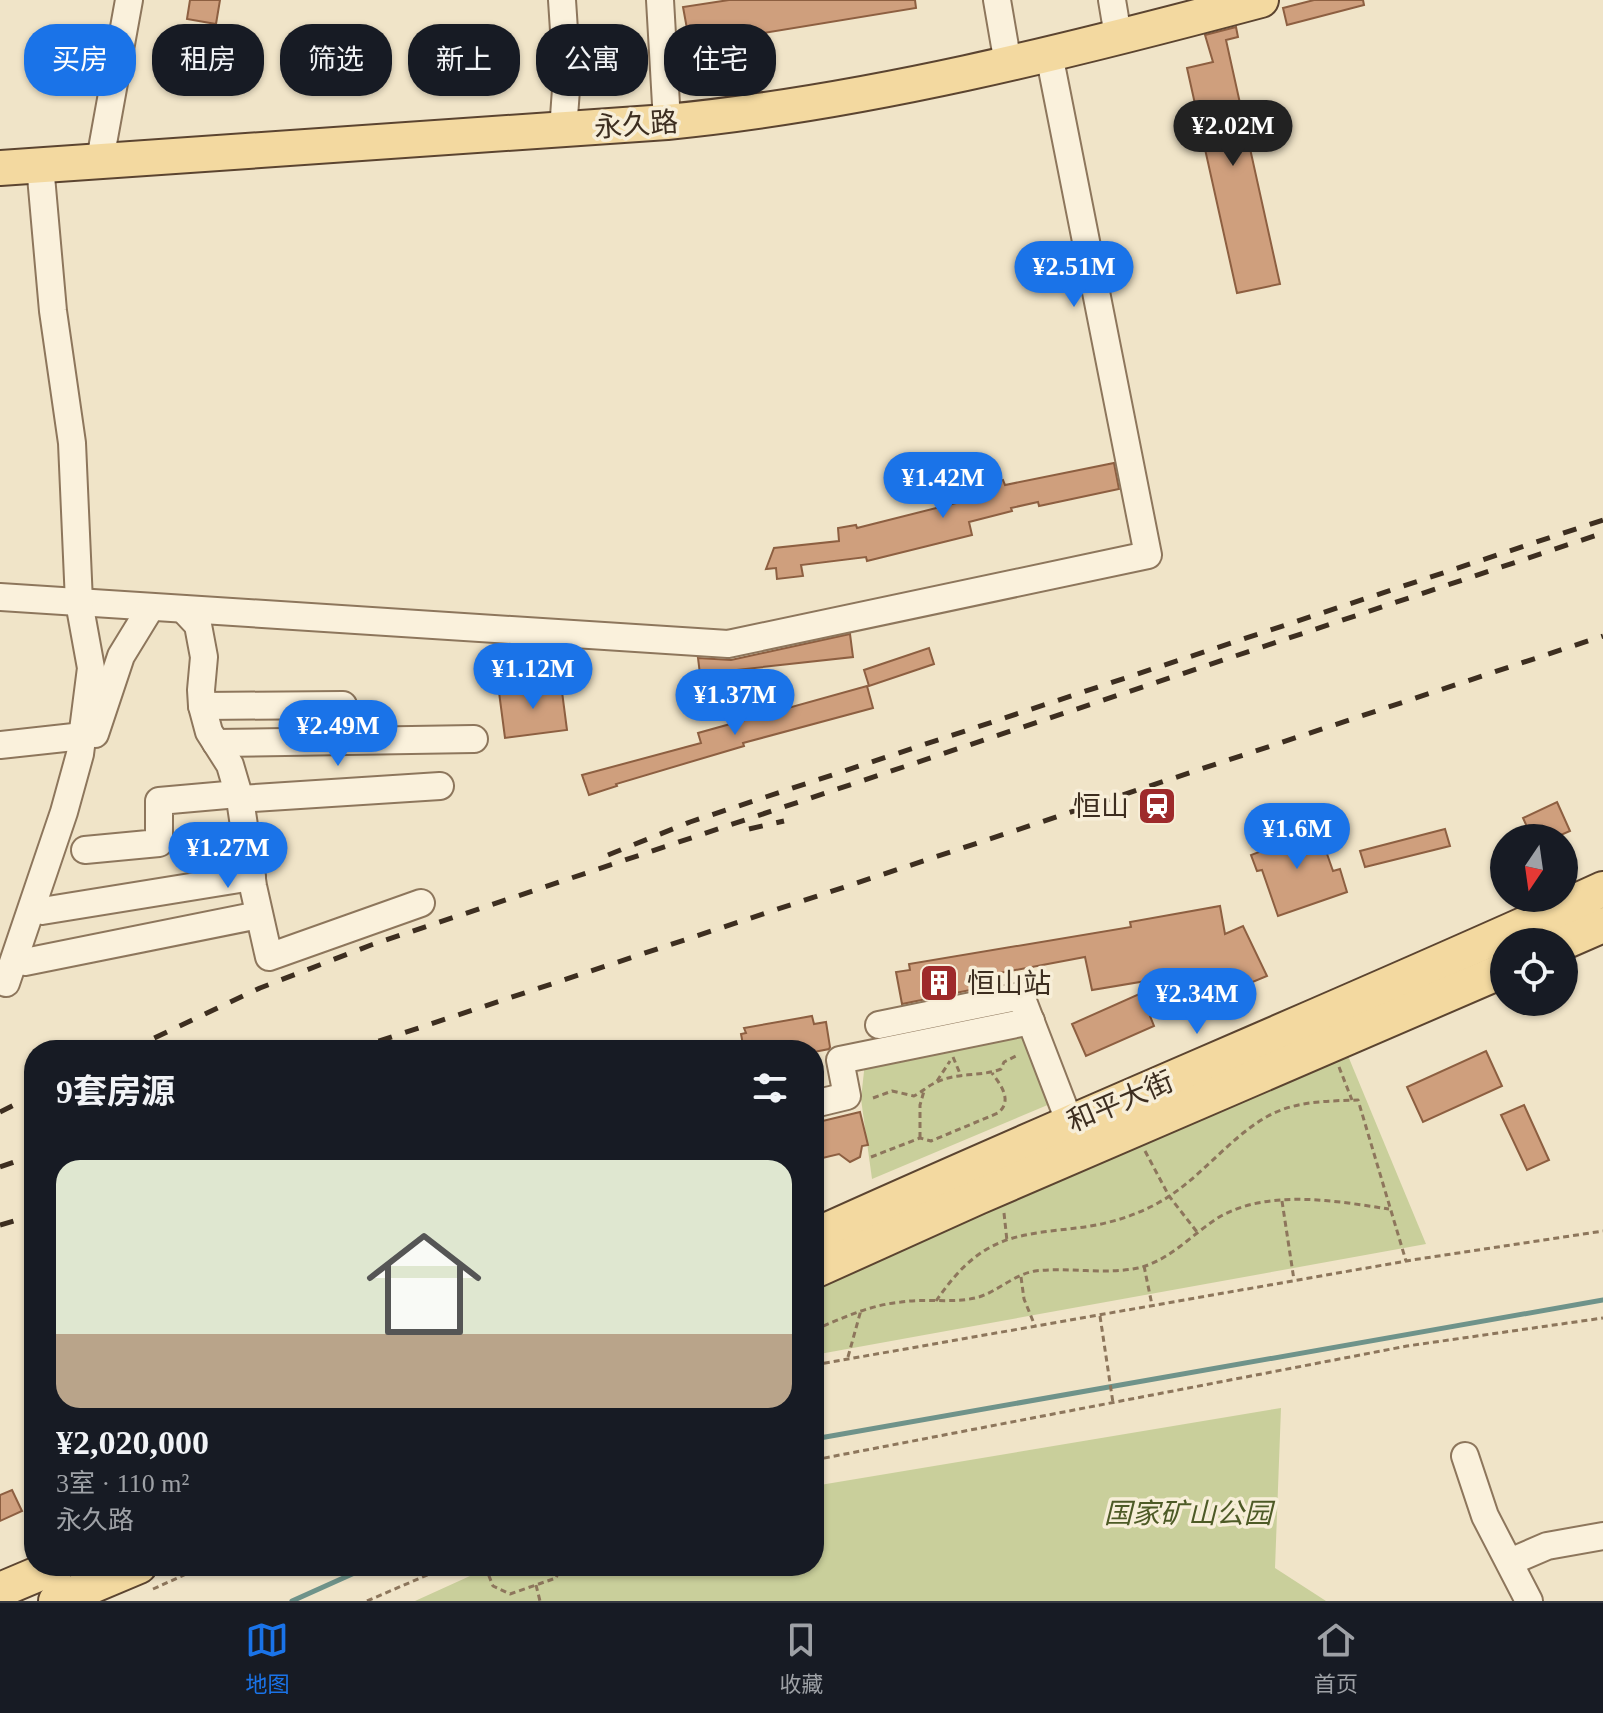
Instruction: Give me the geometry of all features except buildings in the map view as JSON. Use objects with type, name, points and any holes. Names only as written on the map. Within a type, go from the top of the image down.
[{"type":"main road","name":"永久路","points":[[0,168],[563,130],[753,113],[1008,64],[1247,2]]},
{"type":"main road","name":"和平大街","points":[[824,1232],[1466,952],[1603,889]]},
{"type":"main road","points":[[1578,936],[1603,925]]},
{"type":"main road","name":"和平大街","points":[[824,1267],[1490,976]]},
{"type":"main road","points":[[0,1590],[33,1576]]},
{"type":"main road","points":[[56,1601],[146,1578]]},
{"type":"street","points":[[100,160],[129,0]]},
{"type":"street","points":[[562,0],[567,76],[563,130]]},
{"type":"street","points":[[660,0],[667,122]]},
{"type":"street","points":[[997,0],[1008,64]]},
{"type":"street","points":[[1112,0],[1118,36]]},
{"type":"street","points":[[0,597],[728,644],[1148,555],[1049,54]]},
{"type":"street","points":[[40,165],[53,311],[72,443],[79,602],[91,668],[83,736],[64,812],[11,986],[25,962],[42,911],[121,656],[151,607]]},
{"type":"street","points":[[183,609],[198,625],[204,657],[202,706],[209,732],[230,765],[239,796],[269,957],[421,903]]},
{"type":"street","points":[[202,706],[343,705]]},
{"type":"street","points":[[0,745],[83,736]]},
{"type":"street","points":[[216,743],[474,739]]},
{"type":"street","points":[[85,850],[159,843],[159,801],[440,786]]},
{"type":"street","points":[[42,911],[252,877]]},
{"type":"street","points":[[25,962],[259,915]]},
{"type":"street","points":[[879,1025],[1021,996],[1070,1123]]},
{"type":"street","points":[[824,1102],[847,1096],[840,1060],[1031,1021]]},
{"type":"street","points":[[1465,1456],[1485,1516],[1529,1601]]},
{"type":"street","points":[[1510,1562],[1547,1546],[1603,1536]]},
{"type":"path","points":[[1330,1045],[1352,1100]]},
{"type":"path","points":[[937,1081],[992,1073],[1016,1056]]},
{"type":"path","points":[[873,1098],[892,1091],[914,1096],[937,1081],[953,1058]]},
{"type":"path","points":[[871,1157],[920,1138],[931,1141],[1004,1108],[1006,1100],[1001,1085],[992,1073]]},
{"type":"path","points":[[920,1138],[920,1105],[924,1090]]},
{"type":"path","points":[[936,1301],[958,1272],[987,1249],[1014,1238],[1045,1231],[1121,1219],[1169,1196],[1196,1177],[1240,1135],[1270,1115],[1308,1103],[1358,1100],[1406,1261]]},
{"type":"path","points":[[1134,1130],[1169,1196],[1197,1232]]},
{"type":"path","points":[[824,1326],[861,1310],[900,1302],[955,1301],[981,1296],[1032,1272],[1144,1266],[1164,1257],[1223,1215],[1250,1205],[1282,1201],[1335,1201],[1390,1209]]},
{"type":"path","points":[[1282,1201],[1294,1281]]},
{"type":"path","points":[[824,1363],[1406,1261],[1603,1231]]},
{"type":"path","points":[[1144,1266],[1152,1306]]},
{"type":"path","points":[[1021,1277],[1024,1299],[1035,1326]]},
{"type":"path","points":[[848,1359],[861,1310]]},
{"type":"path","points":[[1099,1314],[1113,1403]]},
{"type":"path","points":[[824,1458],[1407,1346],[1603,1318]]},
{"type":"path","points":[[367,1601],[425,1576]]},
{"type":"path","points":[[489,1576],[493,1586],[510,1594],[557,1576]]},
{"type":"path","points":[[536,1585],[540,1601]]},
{"type":"green space","points":[[1026,1035],[1050,1104],[872,1179],[861,1099],[865,1062]]},
{"type":"green space","points":[[1346,1051],[1426,1244],[824,1353],[824,1278]]},
{"type":"green space","name":"国家矿山公园","points":[[1281,1408],[1275,1568],[1326,1601],[415,1601],[470,1576],[824,1576],[824,1484]]},
{"type":"waterway","points":[[824,1437],[1603,1300]]},
{"type":"waterway","points":[[292,1601],[348,1576]]},
{"type":"railway","points":[[608,855],[690,822],[1603,520]]},
{"type":"railway","points":[[150,1040],[260,988],[371,945],[1603,533]]},
{"type":"railway","points":[[382,1040],[1603,636]]},
{"type":"railway","points":[[749,829],[784,821]]},
{"type":"railway","points":[[0,1112],[24,1100]]},
{"type":"railway","points":[[0,1167],[24,1159]]},
{"type":"railway","points":[[0,1225],[24,1218]]},
{"type":"place","name":"恒山","points":[[1157,806]]},
{"type":"place","name":"恒山站","points":[[939,983]]}]
